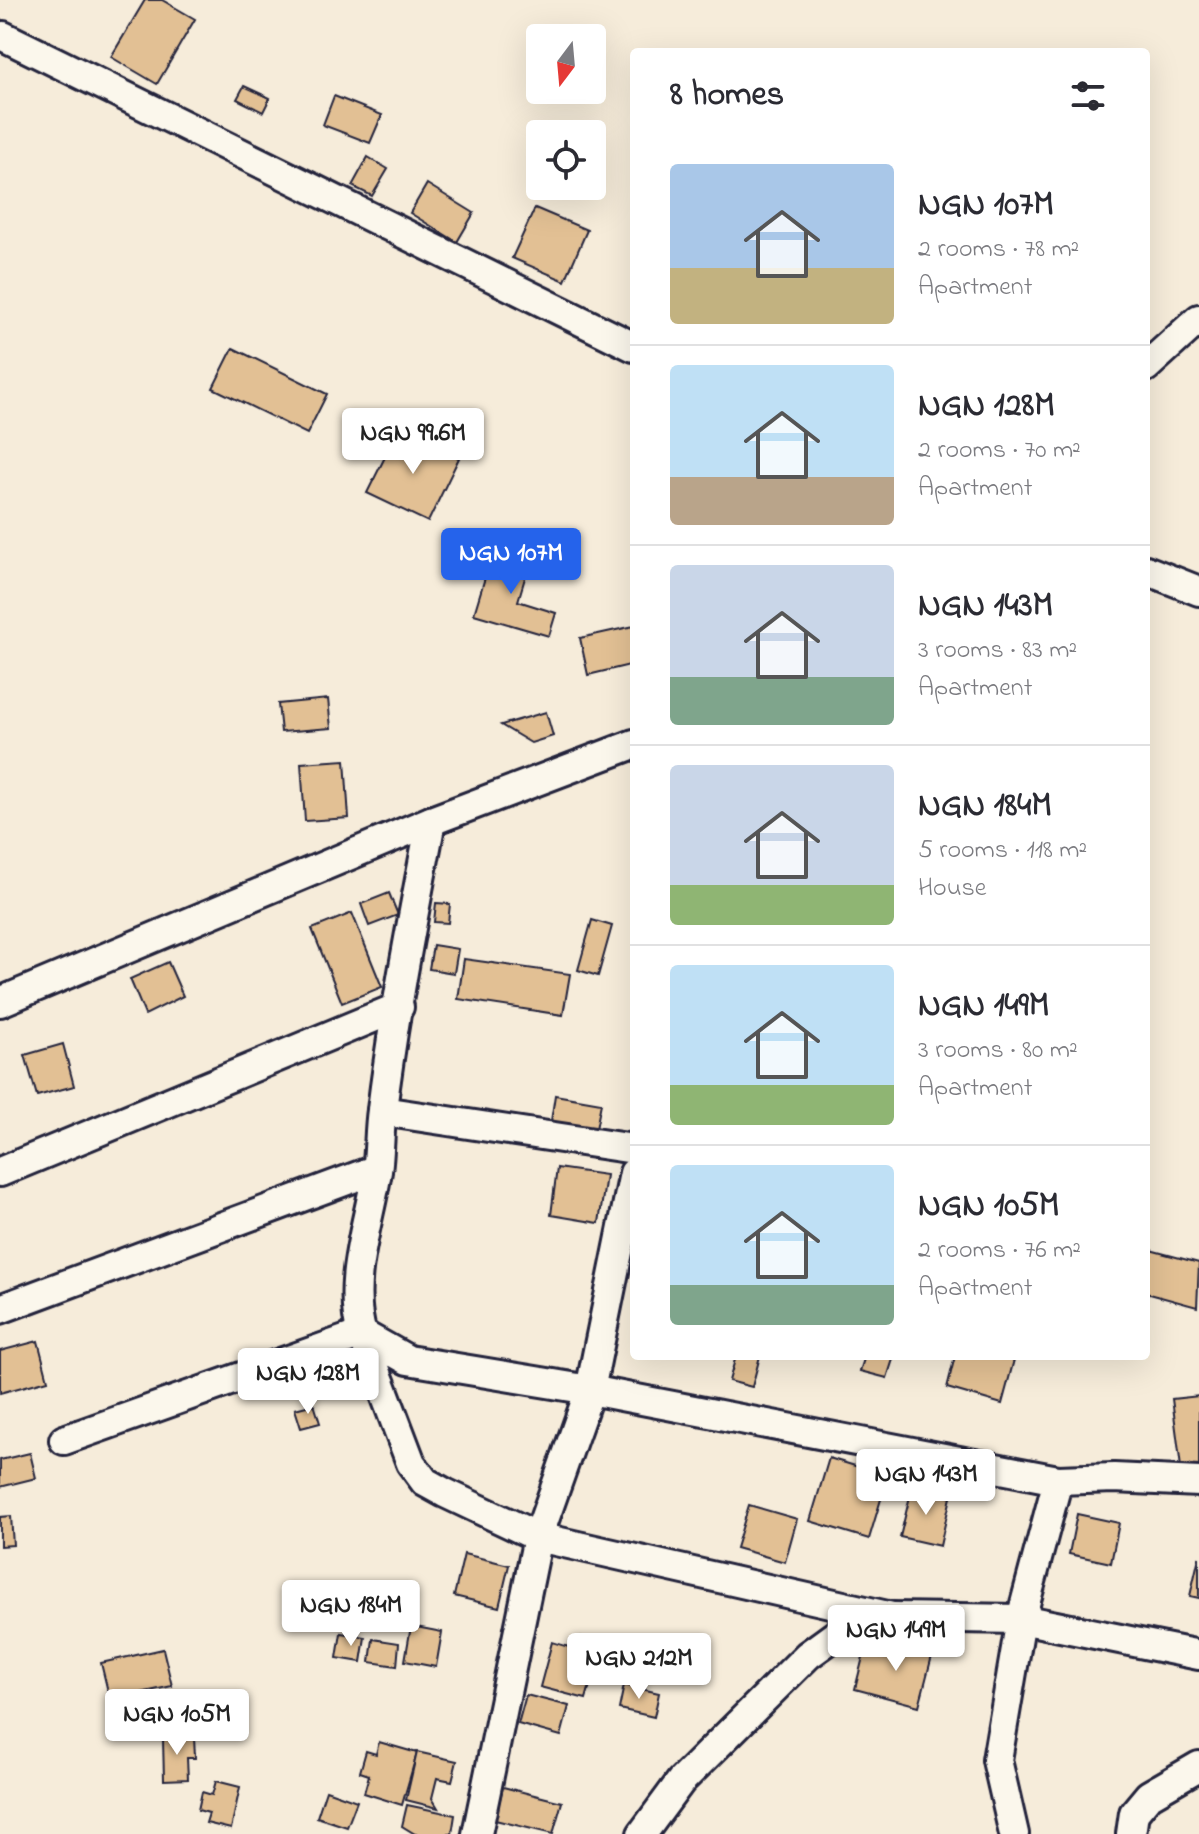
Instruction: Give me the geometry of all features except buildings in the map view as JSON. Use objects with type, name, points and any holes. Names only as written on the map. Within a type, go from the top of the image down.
[{"type":"street","points":[[3,36],[630,345]]},
{"type":"street","points":[[1150,363],[1199,319]]},
{"type":"street","points":[[1150,572],[1199,591]]},
{"type":"street","points":[[0,1002],[431,821],[630,746]]},
{"type":"street","points":[[431,821],[382,1111],[377,1169],[356,1290],[355,1313],[411,1463],[425,1482],[538,1537],[892,1617],[1021,1619],[1199,1655]]},
{"type":"street","points":[[0,1172],[399,1007]]},
{"type":"street","points":[[382,1111],[630,1148]]},
{"type":"street","points":[[0,1309],[377,1169]]},
{"type":"street","points":[[477,1834],[538,1537],[590,1390],[630,1193]]},
{"type":"street","points":[[64,1440],[362,1334],[408,1360],[590,1390],[1058,1480],[1114,1478],[1199,1482]]},
{"type":"street","points":[[1014,1834],[997,1760],[1021,1619],[1058,1480]]},
{"type":"street","points":[[642,1834],[681,1781],[808,1655],[848,1626],[892,1617]]},
{"type":"street","points":[[1131,1834],[1134,1813],[1149,1795],[1199,1766]]}]
